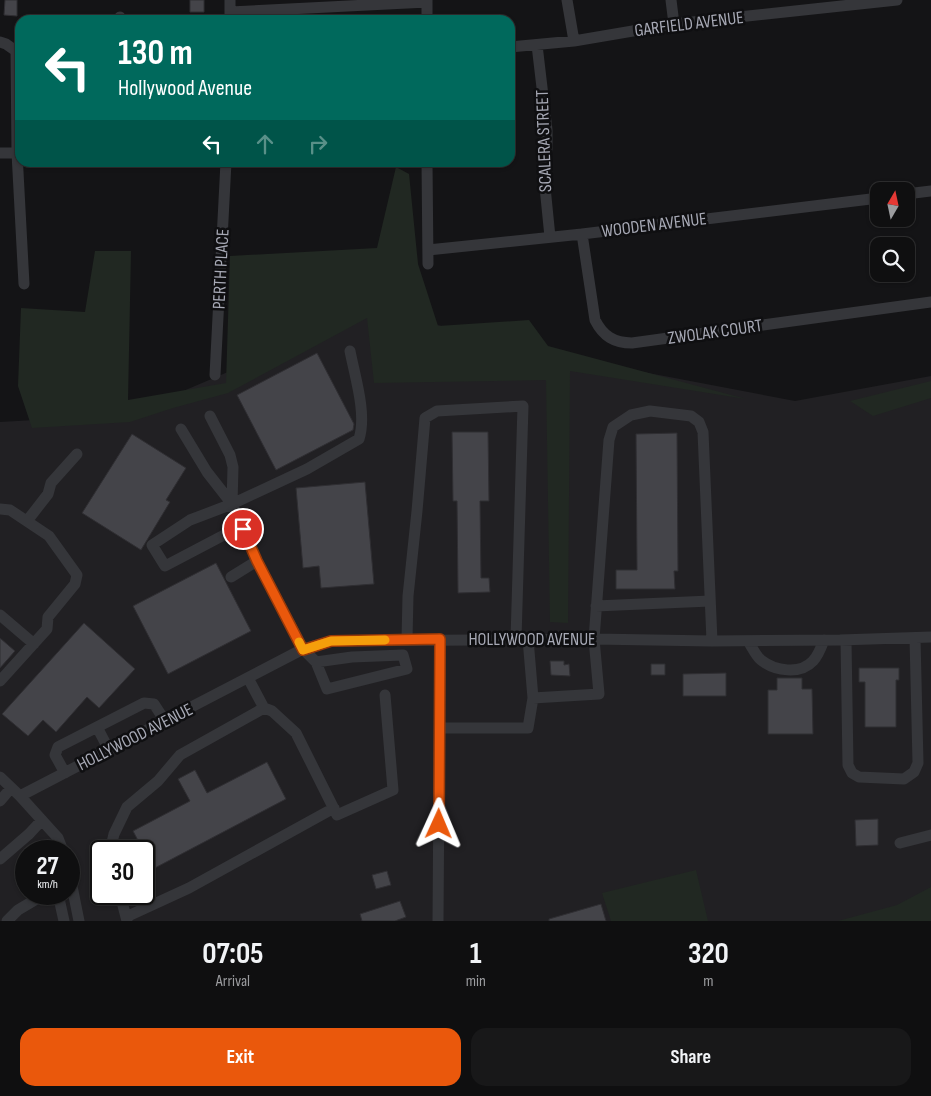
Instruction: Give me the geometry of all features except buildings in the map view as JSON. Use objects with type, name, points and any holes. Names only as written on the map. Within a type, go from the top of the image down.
[{"type":"street","points":[[567,0],[574,41]]},
{"type":"street","points":[[671,0],[674,24]]},
{"type":"street","name":"GARFIELD AVENUE","points":[[515,46],[574,41],[674,24],[897,0]]},
{"type":"street","points":[[230,11],[427,1],[427,15]]},
{"type":"street","points":[[0,42],[15,50]]},
{"type":"street","name":"SCALERA STREET","points":[[537,44],[547,130],[544,177],[550,237]]},
{"type":"street","points":[[0,153],[15,153]]},
{"type":"street","points":[[20,167],[24,284]]},
{"type":"street","name":"PERTH PLACE","points":[[215,375],[226,167]]},
{"type":"street","points":[[427,167],[428,264]]},
{"type":"street","points":[[915,193],[931,191]]},
{"type":"street","name":"WOODEN AVENUE","points":[[428,250],[582,234],[870,199]]},
{"type":"street","name":"ZWOLAK COURT","points":[[582,234],[595,320],[600,330],[618,342],[632,344],[931,302]]},
{"type":"street","points":[[243,529],[224,535],[165,566],[152,545],[190,520],[232,504],[307,469],[359,438],[361,431],[361,409],[350,351]]},
{"type":"street","points":[[408,639],[408,596],[418,511],[425,418],[437,411],[523,406],[522,639],[533,698],[528,728],[440,728]]},
{"type":"street","points":[[533,698],[599,694],[594,638],[609,440],[613,427],[631,415],[650,411],[691,416],[699,422],[703,432],[712,641]]},
{"type":"street","points":[[210,416],[234,467],[232,504]]},
{"type":"street","points":[[182,429],[206,472],[232,504],[257,561],[303,650],[316,662],[327,689],[406,669],[403,655],[352,656],[316,662]]},
{"type":"street","points":[[27,521],[48,494],[51,483],[77,454]]},
{"type":"street","points":[[0,509],[10,510],[49,536],[77,575],[75,584],[48,617],[47,629],[0,681]]},
{"type":"street","points":[[231,577],[257,561]]},
{"type":"street","points":[[596,606],[710,601]]},
{"type":"street","points":[[0,615],[34,644]]},
{"type":"street","name":"HOLLYWOOD AVENUE","points":[[20,796],[303,650],[331,641],[594,638],[748,641],[931,637]]},
{"type":"street","points":[[846,640],[848,765],[852,773],[859,777],[904,779],[914,772],[918,763],[915,638]]},
{"type":"street","points":[[437,921],[440,639]]},
{"type":"street","points":[[748,641],[761,660],[786,671],[812,663],[824,640]]},
{"type":"street","points":[[248,678],[264,708],[272,711],[296,732],[337,815],[393,790],[385,695]]},
{"type":"street","points":[[65,773],[55,756],[58,748],[97,727],[144,703],[154,704],[166,721]]},
{"type":"street","points":[[113,840],[127,807],[158,781],[180,755],[264,708]]},
{"type":"street","points":[[97,727],[109,750]]},
{"type":"street","points":[[0,777],[20,796],[59,840]]},
{"type":"street","points":[[0,801],[11,788]]},
{"type":"street","points":[[123,905],[126,919],[189,888],[334,808]]},
{"type":"street","points":[[0,858],[29,834],[42,820]]},
{"type":"street","points":[[900,843],[931,835]]},
{"type":"street","points":[[7,921],[18,910],[26,905]]},
{"type":"street","points":[[60,905],[64,921]]},
{"type":"street","points":[[75,905],[79,921]]},
{"type":"shaded area","points":[[396,167],[409,174],[418,264],[438,326],[529,320],[548,346],[746,399],[570,371],[568,623],[550,622],[546,380],[374,383],[367,318],[228,393],[130,422],[32,428],[18,386],[21,308],[85,312],[95,251],[131,251],[128,400],[226,383],[230,256],[377,248]]},
{"type":"shaded area","points":[[378,308],[522,349],[795,401],[931,376],[931,913],[907,921],[0,921],[0,422],[134,412]]},
{"type":"shaded area","points":[[931,381],[931,398],[873,416],[850,401]]},
{"type":"shaded area","points":[[696,870],[708,921],[611,921],[602,893]]},
{"type":"shaded area","points":[[931,887],[931,921],[838,921],[897,905]]},
{"type":"slow traffic","points":[[299,642],[303,650],[331,641],[385,640]]},
{"type":"route","points":[[243,529],[257,561],[303,650],[331,641],[440,639],[439,824]]}]
